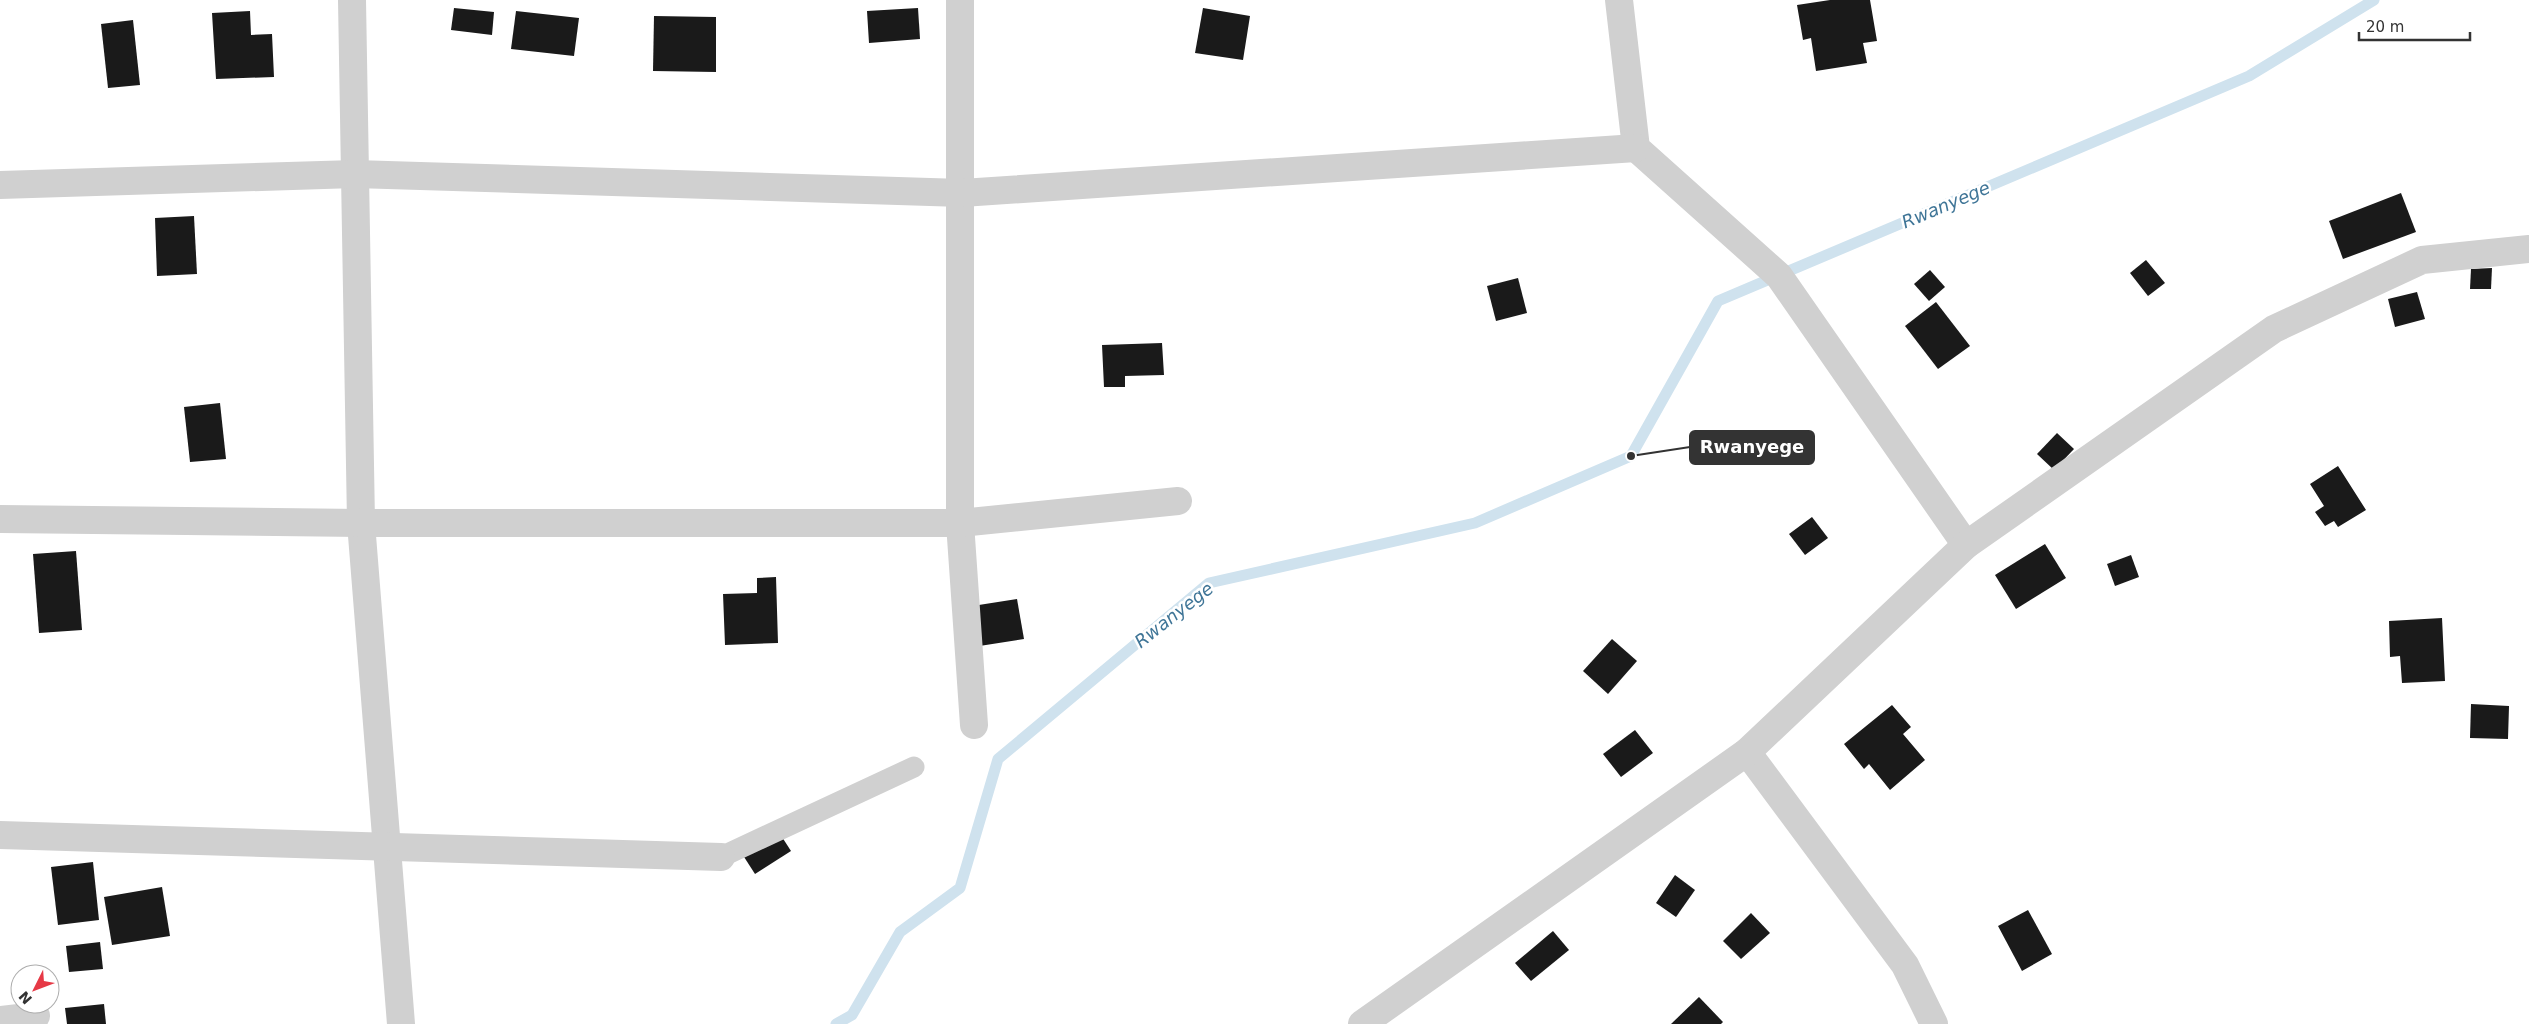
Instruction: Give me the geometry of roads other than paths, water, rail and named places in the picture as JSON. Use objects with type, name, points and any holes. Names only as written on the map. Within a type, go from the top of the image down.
[{"type":"street","points":[[352,0],[361,523],[401,1024]]},
{"type":"street","points":[[960,0],[962,194],[960,523],[974,725]]},
{"type":"street","points":[[1619,0],[1636,148],[1779,276],[1966,545]]},
{"type":"street","points":[[0,185],[355,174],[962,194],[1636,148]]},
{"type":"street","points":[[1362,1024],[1747,752],[1966,545],[2274,329],[2422,260],[2529,249]]},
{"type":"street","points":[[0,519],[361,523],[960,523],[1178,501]]},
{"type":"street","points":[[1747,752],[1905,965],[1934,1024]]},
{"type":"street","points":[[0,836],[721,857]]},
{"type":"street","points":[[0,1020],[36,1016]]},
{"type":"lane","points":[[721,857],[914,767]]},
{"type":"waterway","name":"Rwanyege","points":[[836,1024],[852,1015],[900,932],[960,888],[998,759],[1209,583],[1475,523],[1631,456],[1718,301],[2249,76],[2374,0]]},
{"type":"place","name":"Rwanyege","points":[[1631,456]]}]
